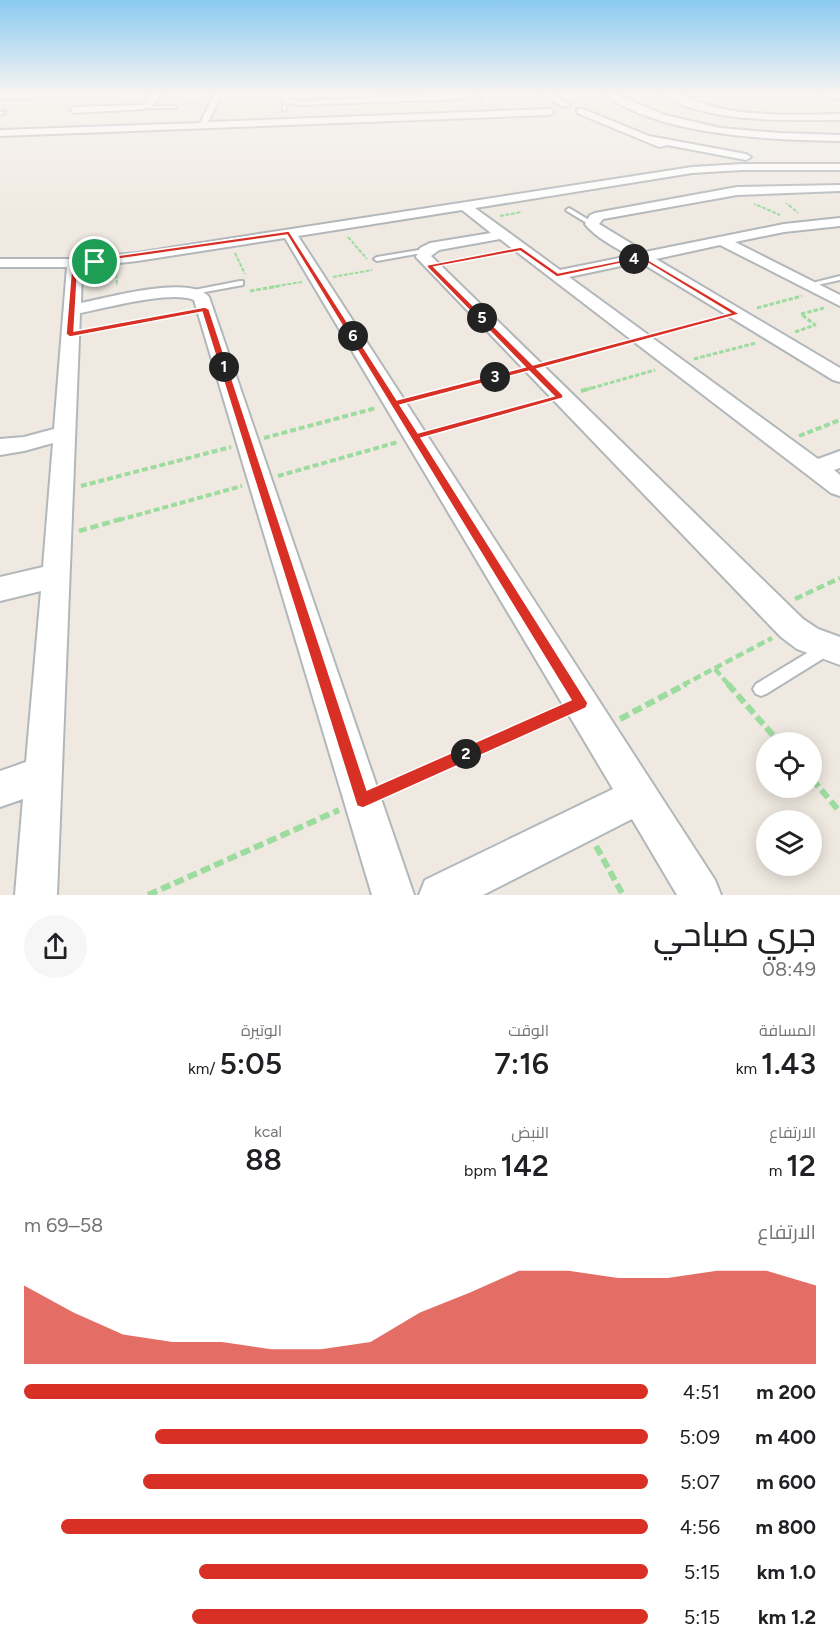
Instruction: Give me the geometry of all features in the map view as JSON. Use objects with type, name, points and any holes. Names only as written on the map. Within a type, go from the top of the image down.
[{"type":"street","points":[[624,135],[667,154]]},
{"type":"street","points":[[637,135],[706,162]]},
{"type":"street","points":[[761,135],[840,138]]},
{"type":"street","points":[[649,140],[712,152],[786,161]]},
{"type":"street","points":[[0,251],[69,252],[136,246],[683,161],[840,161]]},
{"type":"street","points":[[0,263],[75,263],[116,259],[702,169],[840,167]]},
{"type":"street","points":[[840,188],[728,192],[600,216],[595,218],[592,224],[597,230],[840,376]]},
{"type":"street","points":[[463,205],[840,487]]},
{"type":"street","points":[[557,275],[807,225],[840,222]]},
{"type":"street","points":[[289,233],[700,895]]},
{"type":"street","points":[[502,235],[435,246],[428,258],[531,368],[792,628],[833,650]]},
{"type":"street","points":[[722,241],[814,288],[835,304]]},
{"type":"street","points":[[36,895],[75,263]]},
{"type":"street","points":[[71,322],[117,302],[174,291],[199,300],[248,442],[393,895]]},
{"type":"street","points":[[0,447],[24,444],[64,433]]},
{"type":"street","points":[[816,469],[840,459]]},
{"type":"street","points":[[0,589],[56,575]]},
{"type":"street","points":[[0,789],[44,774]]},
{"type":"street","points":[[440,895],[638,796]]},
{"type":"lane","points":[[569,210],[592,224]]},
{"type":"lane","points":[[376,259],[428,258]]},
{"type":"lane","points":[[814,288],[840,278]]},
{"type":"lane","points":[[199,300],[240,284]]},
{"type":"lane","points":[[761,689],[833,650]]},
{"type":"path","points":[[769,189],[807,225]]},
{"type":"path","points":[[728,192],[807,225]]},
{"type":"path","points":[[338,225],[375,269]]},
{"type":"path","points":[[230,242],[252,291]]},
{"type":"path","points":[[428,258],[521,249]]},
{"type":"path","points":[[116,259],[117,302]]},
{"type":"path","points":[[242,292],[318,279]]},
{"type":"path","points":[[61,492],[736,314],[814,288]]},
{"type":"path","points":[[71,322],[199,300]]},
{"type":"path","points":[[58,537],[814,327],[813,323],[800,314],[835,304]]},
{"type":"path","points":[[780,442],[840,420]]},
{"type":"path","points":[[773,609],[840,578]]},
{"type":"path","points":[[598,730],[792,628]]},
{"type":"path","points":[[715,669],[770,732]]},
{"type":"path","points":[[148,895],[581,703]]},
{"type":"path","points":[[822,791],[840,812]]},
{"type":"path","points":[[583,823],[623,895]]},
{"type":"route","points":[[95,262],[75,263],[70,334],[205,309],[363,800],[581,703],[395,404],[531,368],[736,314],[642,257],[557,275],[521,249],[430,266],[531,368],[560,397],[416,437],[395,404],[289,233],[95,262]]}]
